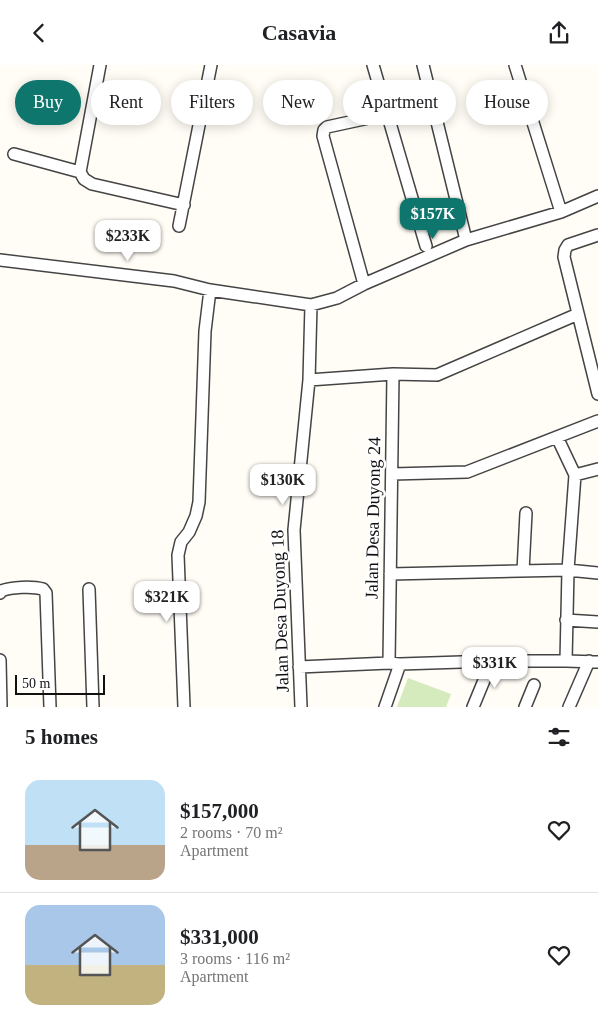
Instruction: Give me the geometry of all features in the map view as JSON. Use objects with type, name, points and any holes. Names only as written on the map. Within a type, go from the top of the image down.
[{"type":"street","points":[[100,65],[80,172],[84,179],[92,184],[184,205]]},
{"type":"street","points":[[179,225],[211,65]]},
{"type":"street","points":[[373,65],[377,80]]},
{"type":"street","points":[[423,65],[466,240]]},
{"type":"street","points":[[515,65],[561,212]]},
{"type":"street","points":[[343,124],[327,127],[324,130],[323,136],[364,284]]},
{"type":"street","points":[[390,125],[426,246]]},
{"type":"street","points":[[14,154],[80,172]]},
{"type":"street","points":[[0,260],[174,281],[210,290],[311,305],[337,298],[364,284],[466,240],[561,212],[598,196]]},
{"type":"street","points":[[598,235],[568,245],[564,257],[598,394]]},
{"type":"street","points":[[184,707],[178,555],[181,542],[189,532],[200,502],[205,331],[210,290]]},
{"type":"street","name":"Jalan Desa Duyong 18","points":[[300,707],[294,530],[309,380],[311,305]]},
{"type":"street","points":[[309,380],[393,374],[437,375],[578,314]]},
{"type":"street","name":"Jalan Desa Duyong 24","points":[[385,707],[395,663],[390,574],[393,374]]},
{"type":"street","points":[[392,474],[466,472],[598,421]]},
{"type":"street","points":[[557,437],[575,475],[568,570],[566,661]]},
{"type":"street","points":[[575,475],[598,469]]},
{"type":"street","points":[[523,571],[526,513]]},
{"type":"street","points":[[390,574],[568,570],[598,573]]},
{"type":"street","points":[[0,593],[0,591],[6,589],[37,587],[43,589],[46,593],[50,707]]},
{"type":"street","points":[[89,589],[93,707]]},
{"type":"street","points":[[566,620],[598,622]]},
{"type":"street","points":[[0,660],[1,707]]},
{"type":"street","points":[[299,667],[492,661],[594,662],[570,707]]},
{"type":"street","points":[[473,707],[492,661]]},
{"type":"street","points":[[525,707],[534,685]]},
{"type":"green space","points":[[408,678],[451,694],[446,707],[397,707]]}]
